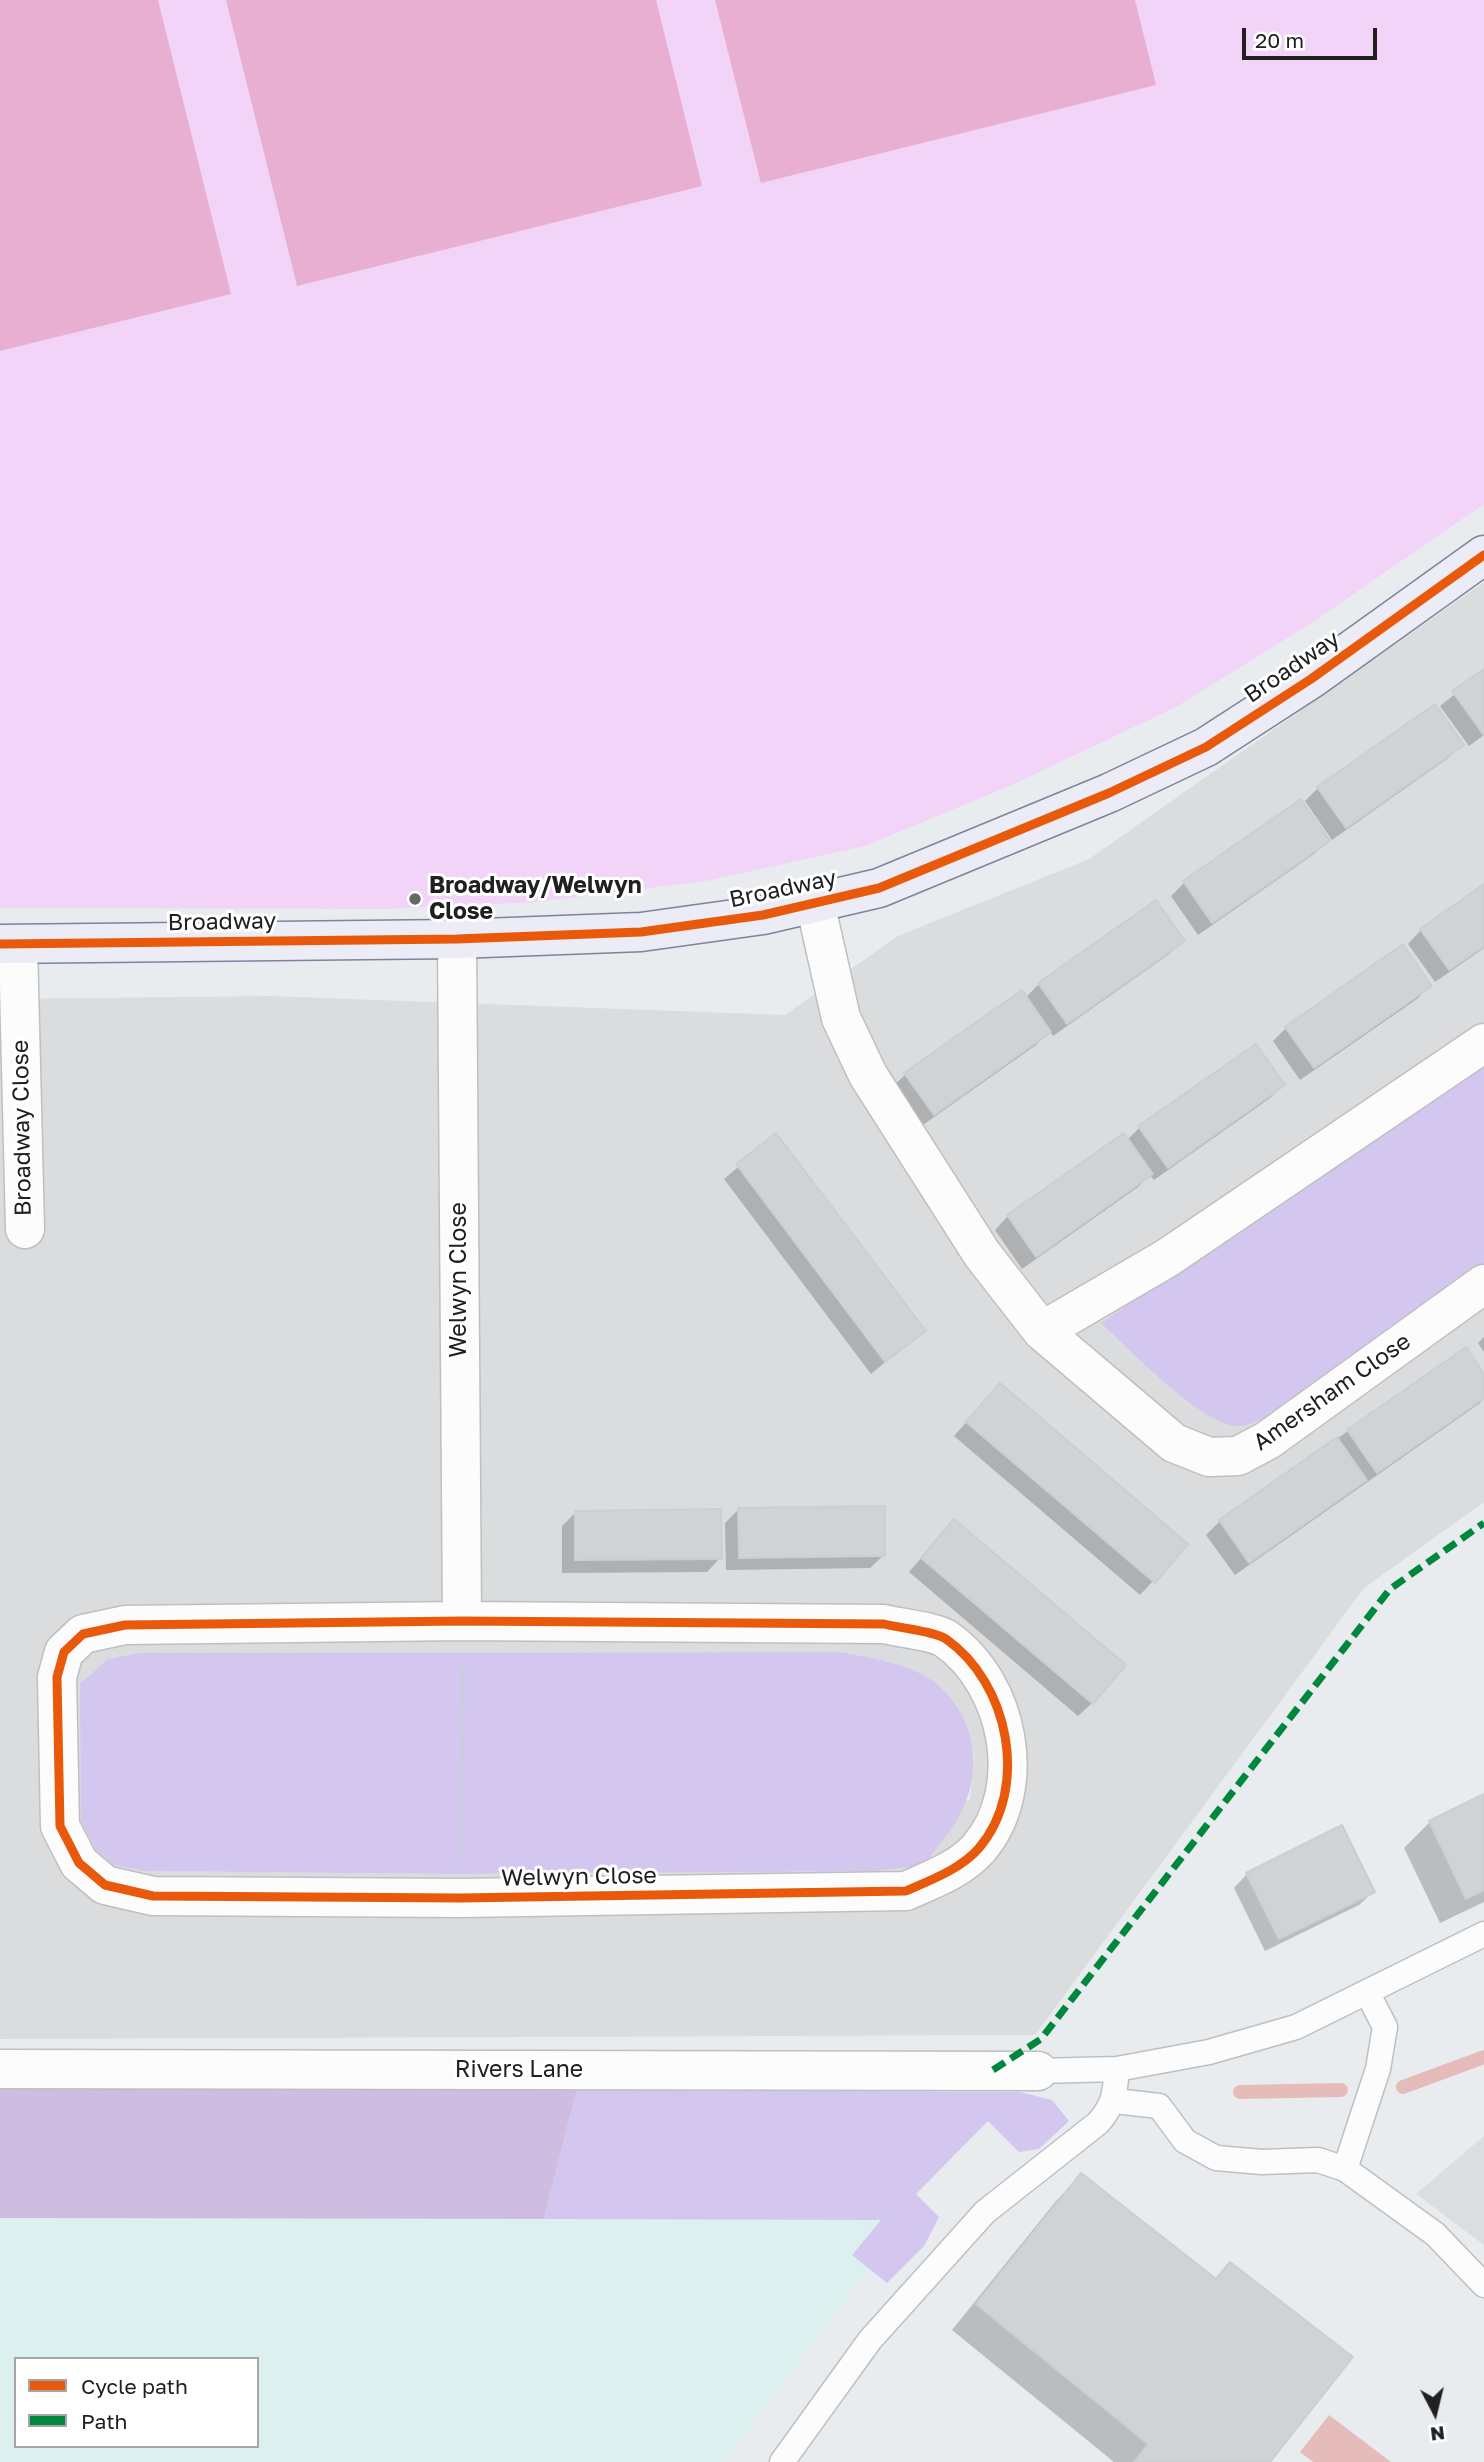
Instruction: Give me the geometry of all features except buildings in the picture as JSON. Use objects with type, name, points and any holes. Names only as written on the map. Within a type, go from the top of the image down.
[{"type":"street","name":"Broadway","points":[[9,944],[457,939],[641,932],[763,915],[879,888],[1109,793],[1206,747],[1311,679],[1484,555]]},
{"type":"street","name":"Amersham Close","points":[[815,903],[841,1018],[868,1075],[982,1254],[1042,1331],[1174,1443],[1209,1457],[1238,1456],[1268,1440],[1484,1284]]},
{"type":"street","name":"Welwyn Close","points":[[457,939],[462,1620]]},
{"type":"street","name":"Broadway Close","points":[[9,944],[25,1229]]},
{"type":"street","points":[[1042,1331],[1167,1258],[1484,1043]]},
{"type":"street","name":"Welwyn Close","points":[[462,1620],[884,1624],[944,1638],[981,1674],[1003,1723],[1009,1774],[996,1818],[979,1848],[950,1871],[906,1891],[461,1898],[153,1896],[105,1885],[79,1863],[60,1826],[57,1677],[64,1652],[83,1634],[125,1625],[462,1620]]},
{"type":"street","name":"Rivers Lane","points":[[0,2069],[1038,2071]]},
{"type":"lane","points":[[1038,2071],[1117,2069],[1209,2052],[1296,2027],[1484,1934]]},
{"type":"lane","points":[[1345,2169],[1378,2069],[1385,2027],[1367,1992]]},
{"type":"lane","points":[[782,2462],[870,2340],[985,2212],[1098,2123],[1115,2101],[1117,2069]]},
{"type":"lane","points":[[1115,2101],[1159,2106],[1185,2141],[1216,2158],[1262,2162],[1318,2160],[1345,2169],[1435,2234],[1484,2285]]},
{"type":"path","points":[[461,1898],[462,1620]]},
{"type":"shaded area","points":[[0,0],[1484,0],[1484,504],[1313,622],[1176,707],[1012,785],[865,846],[706,881],[535,902],[386,909],[0,908]]},
{"type":"shaded area","points":[[0,0],[158,0],[231,294],[0,351]]},
{"type":"shaded area","points":[[226,0],[656,0],[702,186],[297,286]]},
{"type":"shaded area","points":[[715,0],[1135,0],[1156,85],[761,183]]},
{"type":"shaded area","points":[[1484,582],[1484,1064],[1276,1411],[1484,1264],[1484,1502],[1364,1588],[1035,2035],[0,2039],[0,999],[270,996],[785,1015],[898,936],[1089,859]],"holes":[[[840,1652],[886,1661],[916,1671],[964,1724],[974,1753],[970,1800],[448,1874],[144,1871],[114,1865],[108,1659],[139,1653]]]},
{"type":"shaded area","points":[[1484,1064],[1484,1264],[1276,1411],[1248,1425],[1237,1426],[1222,1422],[1166,1384],[1101,1323]]},
{"type":"shaded area","points":[[840,1652],[898,1664],[925,1676],[948,1695],[960,1712],[968,1731],[973,1750],[973,1769],[964,1807],[932,1855],[920,1864],[877,1871],[448,1874],[144,1871],[114,1865],[96,1850],[81,1821],[80,1684],[108,1659],[139,1653]]},
{"type":"shaded area","points":[[0,2089],[577,2089],[544,2219],[0,2218]]},
{"type":"shaded area","points":[[577,2089],[1020,2092],[1052,2100],[1069,2121],[1039,2149],[1019,2152],[988,2121],[916,2194],[939,2217],[924,2246],[887,2283],[852,2255],[881,2220],[544,2219]]},
{"type":"shaded area","points":[[1484,2136],[1484,2245],[1416,2194]]},
{"type":"shaded area","points":[[0,2218],[882,2220],[852,2255],[869,2268],[724,2462],[0,2462]]},
{"type":"shaded area","points":[[1329,2415],[1391,2462],[1313,2462],[1300,2452]]},
{"type":"waterway","points":[[1403,2087],[1484,2057]]},
{"type":"waterway","points":[[1240,2092],[1341,2090]]},
{"type":"marked path","points":[[993,2070],[1041,2039],[1390,1589],[1484,1523]]},
{"type":"cycle path","points":[[0,944],[457,939],[641,932],[763,915],[879,888],[1109,793],[1206,747],[1311,679],[1484,555]]},
{"type":"cycle path","points":[[462,1621],[884,1624],[941,1636],[968,1658],[985,1682],[998,1709],[1005,1737],[1008,1767],[1004,1796],[995,1824],[979,1848],[964,1862],[906,1891],[461,1898],[153,1896],[105,1885],[79,1863],[60,1826],[57,1677],[64,1652],[83,1634],[125,1625],[462,1621]]},
{"type":"place","name":"Broadway/Welwyn Close","points":[[415,899]]}]
